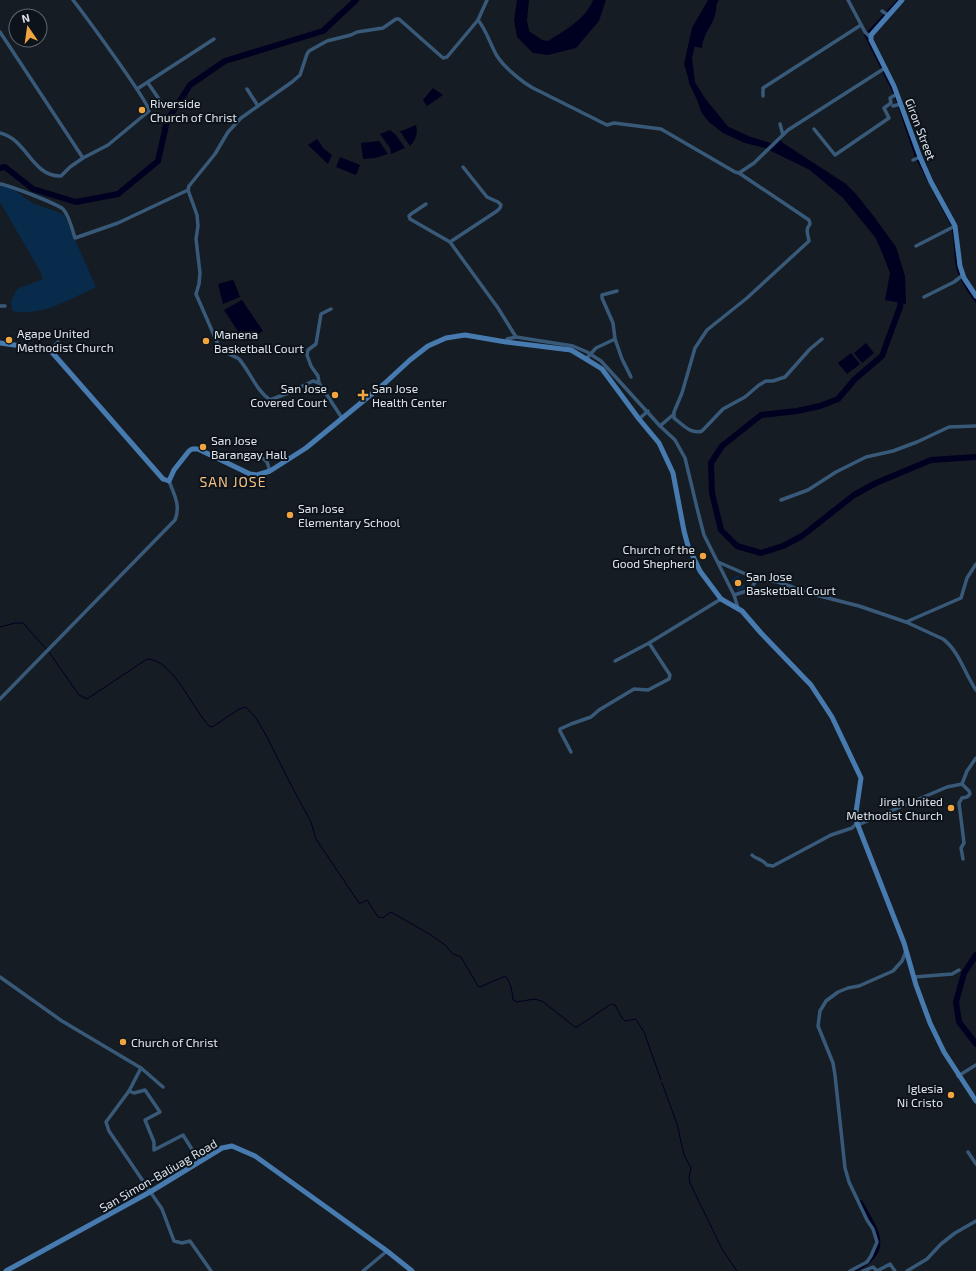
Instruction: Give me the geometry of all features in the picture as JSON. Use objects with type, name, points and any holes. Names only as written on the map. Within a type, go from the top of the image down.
[{"type":"street","points":[[0,133],[11,137],[22,147],[44,173],[54,176],[61,176],[70,167],[83,158],[108,145],[148,113],[149,107],[73,0]]},
{"type":"street","points":[[318,383],[313,381],[270,400],[261,393],[238,358],[226,354],[220,349],[196,294],[200,273],[196,238],[197,215],[188,190],[190,184],[215,154],[228,132],[242,118],[300,75],[309,51],[327,41],[352,35],[357,32],[383,28],[396,19],[399,19],[443,58],[447,57],[478,20],[487,0]]},
{"type":"street","points":[[848,0],[861,25],[870,35],[886,13],[902,0]]},
{"type":"street","points":[[478,20],[484,28],[498,58],[521,81],[607,125],[614,123],[661,129],[739,173],[809,220],[810,224],[806,231],[809,241],[747,298],[707,330],[695,348],[682,393],[674,414],[660,426]]},
{"type":"street","points":[[764,96],[763,88],[861,25]]},
{"type":"street","points":[[0,32],[83,158]]},
{"type":"street","name":"Giron Street","points":[[868,34],[900,104],[903,118],[930,185],[952,224],[957,262],[960,266],[962,276],[976,296]]},
{"type":"street","points":[[137,89],[214,39]]},
{"type":"street","points":[[739,173],[754,163],[783,135],[883,69]]},
{"type":"street","points":[[148,83],[161,102]]},
{"type":"street","points":[[247,89],[258,106]]},
{"type":"street","points":[[814,129],[835,155],[889,118],[884,108],[891,103],[890,98],[896,95]]},
{"type":"street","points":[[894,106],[900,104]]},
{"type":"street","points":[[780,124],[783,135]]},
{"type":"street","points":[[913,160],[919,158]]},
{"type":"street","points":[[918,168],[923,166]]},
{"type":"street","points":[[450,242],[500,208],[501,205],[487,197],[463,167]]},
{"type":"street","points":[[921,175],[926,173]]},
{"type":"street","points":[[0,184],[14,187],[25,193],[59,206],[64,210],[75,238],[118,223],[188,190]]},
{"type":"street","points":[[426,204],[411,214],[409,216],[410,219],[450,242],[498,308],[516,337]]},
{"type":"street","points":[[916,246],[952,224]]},
{"type":"street","points":[[924,297],[958,280],[962,276]]},
{"type":"street","points":[[616,291],[602,296],[613,323],[616,340],[622,359],[631,377]]},
{"type":"street","points":[[0,306],[5,306]]},
{"type":"street","points":[[331,309],[321,314],[316,344],[307,352],[311,366],[318,376],[318,383],[342,418]]},
{"type":"street","points":[[0,699],[175,520],[178,513],[178,505],[169,481],[174,470],[189,451],[192,449],[198,449],[257,476],[270,471],[306,448],[428,346],[446,338],[465,335],[571,350],[602,369],[659,443],[668,460],[688,546],[700,571],[721,599],[738,608]]},
{"type":"street","points":[[506,342],[507,338],[516,337],[574,346],[590,354],[601,361],[660,426],[675,440],[685,458],[704,535],[734,595],[738,608],[811,685],[832,717],[861,778],[856,812],[857,824],[906,950],[930,1024],[958,1076],[976,1101]]},
{"type":"street","points":[[674,414],[674,418],[691,431],[702,431],[723,410],[745,397],[766,381],[773,381],[785,377],[810,349],[822,339]]},
{"type":"street","points":[[586,358],[599,346],[616,340]]},
{"type":"street","points":[[50,350],[58,342]]},
{"type":"street","points":[[0,343],[50,350],[163,479],[169,481]]},
{"type":"street","points":[[639,419],[648,411]]},
{"type":"street","points":[[781,500],[808,490],[836,472],[866,456],[893,451],[949,427],[976,426]]},
{"type":"street","points":[[260,456],[267,462],[270,471]]},
{"type":"street","points":[[718,562],[757,580],[778,582],[797,590],[859,606],[906,622],[944,639],[948,643],[976,690]]},
{"type":"street","points":[[906,622],[961,598],[967,578],[976,564]]},
{"type":"street","points":[[734,595],[750,590],[757,580]]},
{"type":"street","points":[[615,661],[649,643],[721,599]]},
{"type":"street","points":[[571,752],[560,729],[591,717],[598,710],[634,689],[648,690],[669,679],[670,675],[649,643]]},
{"type":"street","points":[[962,784],[967,771],[976,758]]},
{"type":"street","points":[[752,854],[755,858],[763,860],[767,865],[773,866],[831,835],[852,828],[857,824],[947,787],[962,784]]},
{"type":"street","points":[[962,784],[970,792],[969,796],[960,799],[959,803],[964,842],[960,848],[963,859]]},
{"type":"street","points":[[850,1271],[867,1262],[877,1242],[873,1229],[867,1220],[849,1182],[845,1168],[833,1062],[818,1026],[820,1011],[826,1002],[838,992],[859,986],[893,971],[902,961],[906,950]]},
{"type":"street","points":[[914,977],[952,974],[959,970]]},
{"type":"street","points":[[0,977],[62,1021],[141,1068],[163,1087]]},
{"type":"street","points":[[958,1076],[976,1065]]},
{"type":"street","points":[[141,1068],[129,1091],[106,1122],[109,1131],[162,1209],[174,1241],[182,1243],[190,1241],[211,1271]]},
{"type":"street","points":[[129,1091],[134,1093],[145,1090],[160,1112],[145,1120],[154,1142],[154,1150],[183,1135],[200,1162]]},
{"type":"street","name":"San Simon-Baliuag Road","points":[[6,1271],[150,1192],[222,1148],[232,1146],[255,1156],[387,1251],[412,1271]]},
{"type":"street","points":[[968,1152],[976,1164]]},
{"type":"street","points":[[907,1271],[927,1260],[941,1244],[955,1233],[976,1221]]},
{"type":"street","points":[[363,1271],[387,1251]]},
{"type":"street","points":[[863,1271],[873,1267],[877,1271],[890,1264],[895,1271]]},
{"type":"shaded area","points":[[517,0],[529,0],[527,20],[529,31],[542,40],[548,41],[580,18],[590,7],[593,0],[606,0],[599,21],[576,48],[548,55],[533,53],[517,37],[514,20]]},
{"type":"shaded area","points":[[708,0],[719,0],[712,24],[704,38],[702,48],[691,46],[689,69],[692,83],[697,93],[718,121],[726,129],[742,138],[772,147],[780,139],[783,143],[846,184],[856,194],[896,247],[905,276],[906,304],[885,300],[890,273],[881,250],[875,237],[843,198],[810,170],[765,148],[745,143],[723,133],[709,122],[701,112],[684,64],[692,28]]},
{"type":"shaded area","points":[[897,0],[899,0],[870,33],[900,106],[953,225],[958,266],[976,298],[976,303],[966,289],[956,267],[951,226],[915,157],[894,95],[864,35]]},
{"type":"shaded area","points":[[433,88],[443,95],[427,106],[423,100]]},
{"type":"shaded area","points":[[416,125],[416,136],[410,146],[402,133],[399,132]]},
{"type":"shaded area","points":[[390,130],[396,135],[405,148],[391,154],[390,148],[380,134]]},
{"type":"shaded area","points":[[317,139],[324,149],[332,155],[328,164],[308,145]]},
{"type":"shaded area","points":[[379,141],[388,154],[375,158],[363,159],[361,143]]},
{"type":"shaded area","points":[[340,157],[360,165],[356,175],[336,167]]},
{"type":"shaded area","points":[[0,185],[13,189],[36,204],[64,215],[96,287],[56,306],[34,311],[12,311],[11,301],[17,289],[43,279],[40,271],[0,202]]},
{"type":"shaded area","points":[[232,280],[234,281],[240,297],[223,304],[218,284]]},
{"type":"shaded area","points":[[242,300],[263,331],[247,341],[237,330],[224,310]]},
{"type":"shaded area","points":[[866,343],[874,353],[862,363],[854,353]]},
{"type":"shaded area","points":[[851,353],[860,364],[847,374],[838,363]]},
{"type":"shaded area","name":"San Jose Basketball Court","points":[[738,575],[745,587],[738,591],[731,580]]},
{"type":"waterway","points":[[0,168],[5,167],[33,189],[76,202],[118,194],[158,161],[167,121],[190,85],[225,61],[323,31],[356,0]]},
{"type":"waterway","points":[[693,40],[689,58],[692,83],[704,102],[726,129],[748,139],[776,148]]},
{"type":"waterway","points":[[901,295],[900,307],[882,356],[855,379],[838,399],[820,406],[797,411],[761,415],[722,446],[711,463],[712,493],[721,530],[737,546],[761,553],[783,546],[802,536],[854,495],[876,483],[931,460],[976,457]]},
{"type":"waterway","points":[[0,627],[15,623],[23,623],[47,650]]},
{"type":"waterway","points":[[49,652],[79,695],[87,699],[147,659],[157,661],[174,676],[210,727],[214,726],[239,709],[246,707],[256,718],[267,737],[311,822],[316,839],[359,903],[367,900],[378,917],[383,918],[391,912],[431,935],[445,945],[453,954],[461,957],[478,986],[480,987],[505,976],[510,984],[513,1000],[517,1002],[534,999],[542,1001],[575,1027],[611,1004],[615,1005],[625,1021],[636,1019]]},
{"type":"waterway","points":[[976,955],[964,973],[956,1002],[959,1022],[976,1044]]},
{"type":"waterway","points":[[637,1021],[644,1032],[661,1080]]},
{"type":"waterway","points":[[662,1083],[677,1124],[684,1155],[691,1168],[689,1177],[690,1183],[723,1251],[737,1271]]},
{"type":"waterway","points":[[854,1271],[874,1256],[878,1248],[876,1231],[861,1202]]},
{"type":"place","name":"Riverside Church of Christ","points":[[142,110]]},
{"type":"place","name":"Agape United Methodist Church","points":[[9,340]]},
{"type":"place","name":"Manena Basketball Court","points":[[206,341]]},
{"type":"place","name":"San Jose Covered Court","points":[[335,395]]},
{"type":"place","name":"San Jose Health Center","points":[[363,395]]},
{"type":"place","name":"San Jose Barangay Hall","points":[[203,447]]},
{"type":"place","name":"San Jose Elementary School","points":[[290,515]]},
{"type":"place","name":"Church of the Good Shepherd","points":[[703,556]]},
{"type":"place","name":"San Jose Basketball Court","points":[[738,583]]},
{"type":"place","name":"Jireh United Methodist Church","points":[[951,808]]},
{"type":"place","name":"Church of Christ","points":[[123,1042]]},
{"type":"place","name":"Iglesia Ni Cristo","points":[[951,1095]]},
{"type":"district","name":"SAN JOSE","points":[[233,481]]}]
